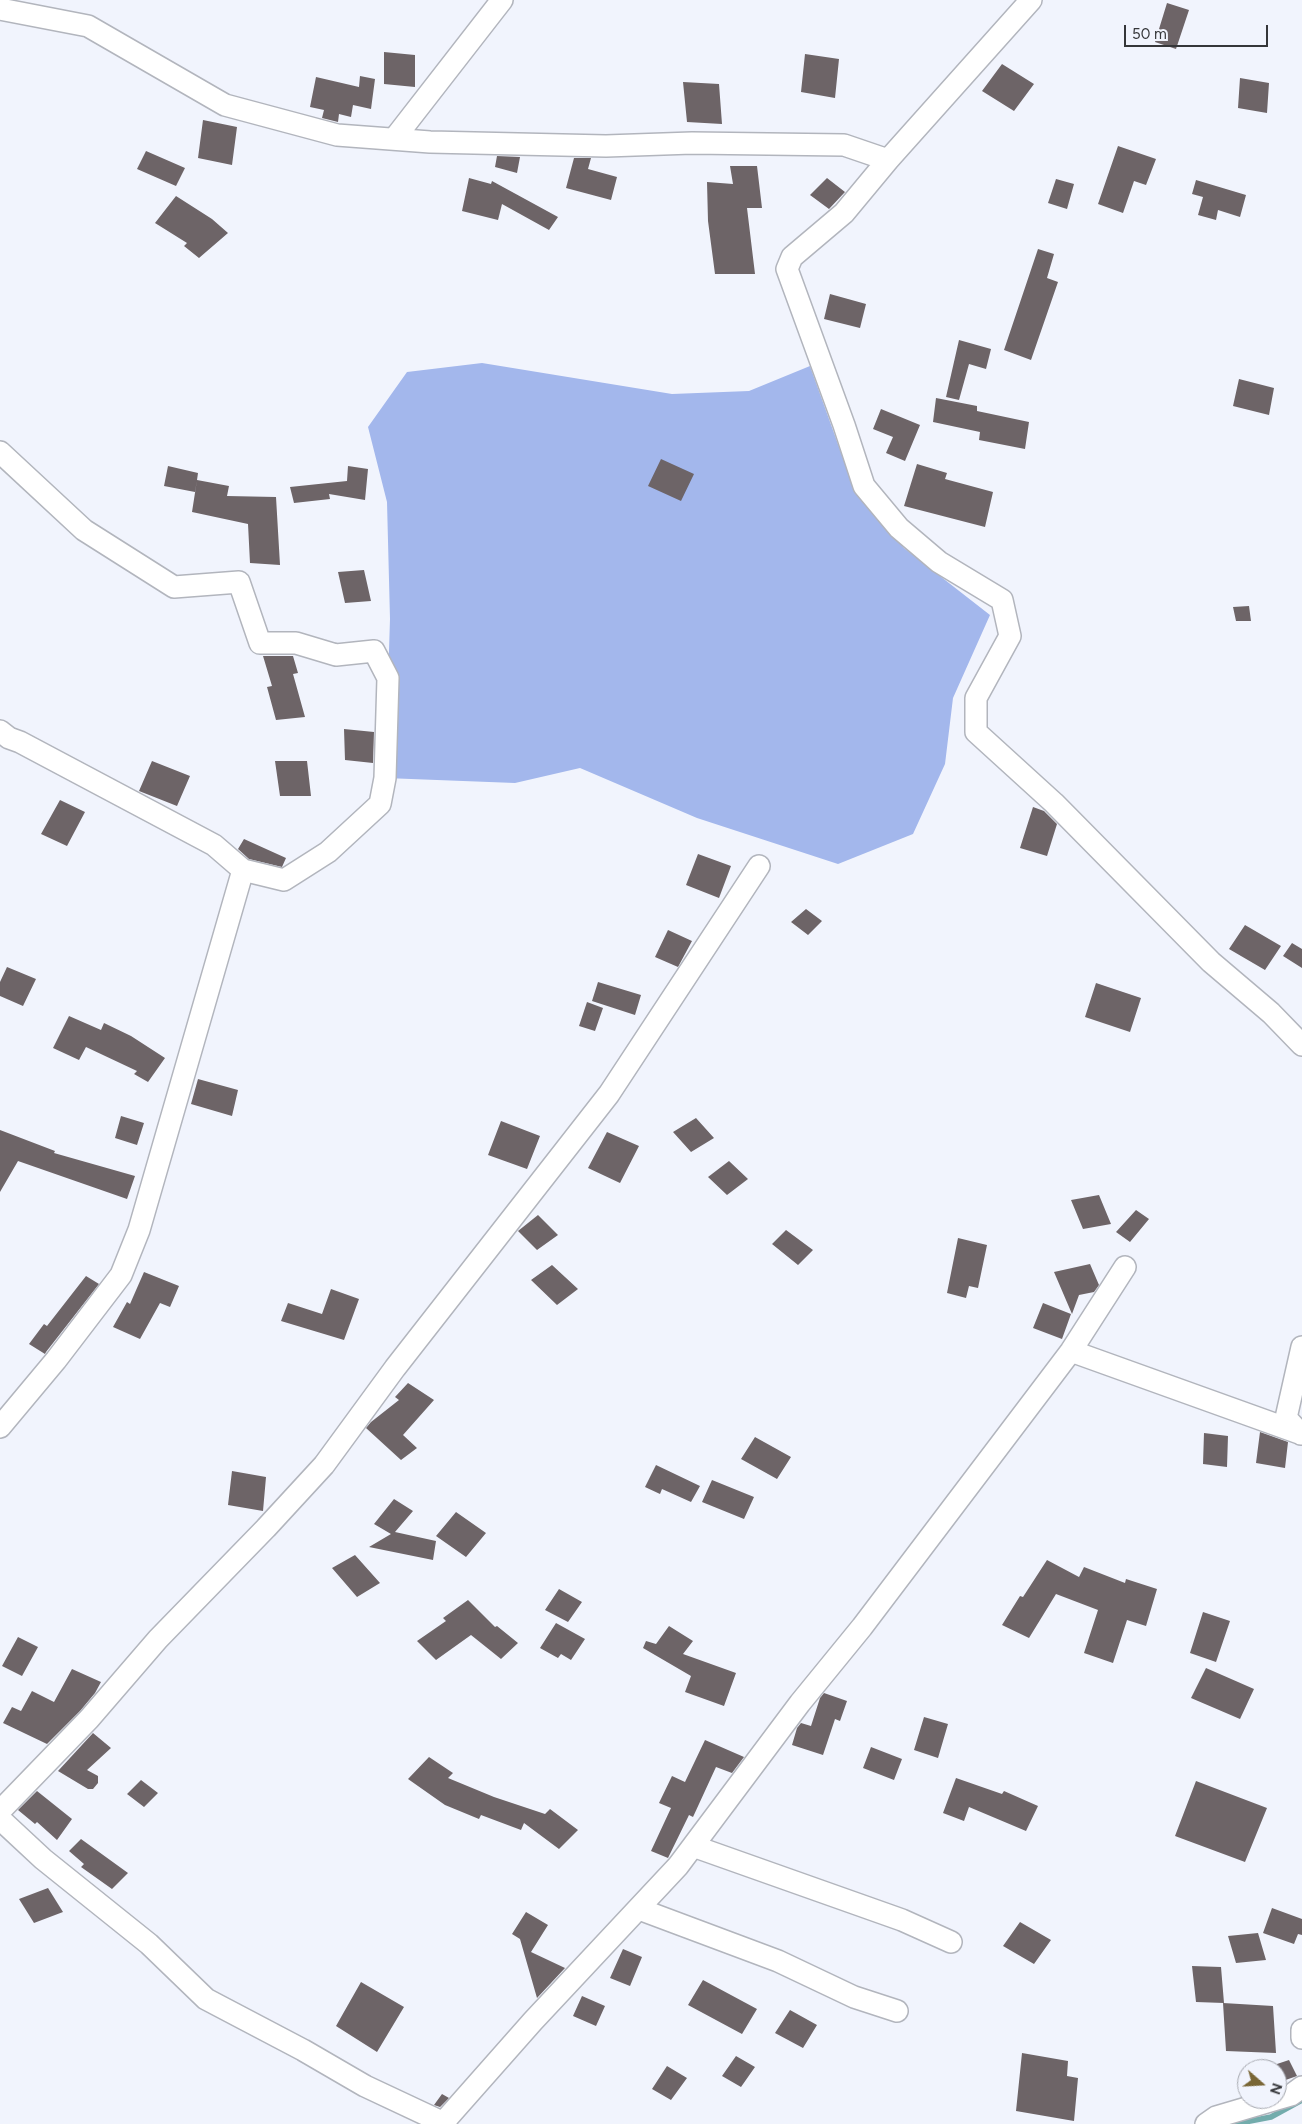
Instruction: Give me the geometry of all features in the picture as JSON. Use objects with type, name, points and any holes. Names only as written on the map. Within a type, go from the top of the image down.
[{"type":"street","points":[[394,139],[502,0]]},
{"type":"street","points":[[1031,0],[888,160],[844,213],[792,257],[787,269],[844,425],[864,486],[899,528],[939,562],[1002,600],[1010,636],[976,698],[976,732],[1054,803],[1211,962],[1270,1012],[1302,1045]]},
{"type":"street","points":[[0,9],[88,26],[225,105],[337,135],[430,142],[606,146],[692,143],[844,145],[888,160]]},
{"type":"street","points":[[0,452],[84,530],[174,587],[239,582],[260,642],[296,644],[336,655],[374,651],[388,678],[385,778],[380,804],[328,852],[284,880],[242,870],[214,845],[20,742],[9,738],[0,731]]},
{"type":"street","points":[[0,1811],[89,1719],[158,1639],[266,1528],[324,1465],[394,1368],[609,1094],[759,866]]},
{"type":"street","points":[[0,1427],[56,1360],[122,1275],[139,1230],[242,870]]},
{"type":"street","points":[[0,1819],[43,1860],[149,1944],[206,1999],[303,2050],[365,2086],[444,2124],[533,2021],[678,1866],[694,1846],[800,1702],[862,1627],[1071,1351],[1125,1267]]},
{"type":"street","points":[[1301,1434],[1286,1418],[1302,1348]]},
{"type":"street","points":[[1071,1351],[1301,1434]]},
{"type":"street","points":[[694,1846],[902,1920],[951,1942]]},
{"type":"street","points":[[639,1908],[778,1960],[854,1997],[897,2010]]},
{"type":"street","points":[[1302,2030],[1302,2038]]},
{"type":"street","points":[[1287,2096],[1302,2088]]},
{"type":"street","points":[[1206,2124],[1216,2117],[1243,2109]]},
{"type":"shaded area","points":[[482,363],[672,394],[749,391],[810,366],[853,486],[904,548],[990,615],[953,698],[945,764],[913,834],[838,864],[697,818],[580,768],[515,783],[385,778],[390,619],[387,502],[368,427],[407,372]]},
{"type":"building","points":[[1167,3],[1189,10],[1176,49],[1155,42]]},
{"type":"building","points":[[384,52],[415,55],[415,87],[384,84]]},
{"type":"building","points":[[805,54],[839,59],[835,98],[801,92]]},
{"type":"building","points":[[1002,64],[1034,84],[1014,111],[982,91]]},
{"type":"building","points":[[360,76],[375,79],[371,109],[353,105],[351,117],[339,114],[338,122],[322,118],[324,110],[310,107],[316,77],[359,87]]},
{"type":"building","points":[[1240,78],[1269,83],[1267,113],[1238,108]]},
{"type":"building","points":[[683,82],[719,84],[722,124],[687,122]]},
{"type":"building","points":[[203,120],[237,127],[232,165],[198,158]]},
{"type":"building","points":[[1118,146],[1156,159],[1146,185],[1134,181],[1123,213],[1098,204]]},
{"type":"building","points":[[146,151],[185,168],[176,186],[137,169]]},
{"type":"building","points":[[497,156],[520,157],[517,173],[495,167]]},
{"type":"building","points":[[574,158],[591,158],[588,169],[617,177],[611,200],[566,188]]},
{"type":"building","points":[[730,166],[757,166],[762,208],[747,208],[755,274],[715,274],[708,221],[707,182],[733,184]]},
{"type":"building","points":[[469,178],[491,184],[492,181],[558,217],[549,230],[502,204],[498,220],[462,211]]},
{"type":"building","points":[[827,178],[845,192],[829,209],[810,195]]},
{"type":"building","points":[[1056,179],[1074,184],[1067,209],[1048,203]]},
{"type":"building","points":[[1196,180],[1246,195],[1240,217],[1218,210],[1216,220],[1198,215],[1203,197],[1192,194]]},
{"type":"building","points":[[176,196],[212,219],[228,233],[199,258],[184,246],[187,243],[155,223]]},
{"type":"building","points":[[1038,249],[1054,254],[1047,278],[1058,282],[1031,360],[1004,350]]},
{"type":"building","points":[[830,294],[866,304],[860,328],[824,319]]},
{"type":"building","points":[[959,340],[991,349],[986,369],[969,364],[959,400],[946,397]]},
{"type":"building","points":[[1239,379],[1274,388],[1269,415],[1233,406]]},
{"type":"building","points":[[936,398],[977,406],[977,411],[1029,422],[1025,449],[979,440],[980,432],[933,422]]},
{"type":"building","points":[[881,409],[920,425],[905,461],[886,453],[893,437],[873,429]]},
{"type":"building","points":[[661,459],[694,474],[681,501],[648,486]]},
{"type":"building","points":[[917,464],[947,473],[945,479],[993,492],[985,527],[904,506]]},
{"type":"building","points":[[168,466],[198,473],[195,492],[164,486]]},
{"type":"building","points":[[348,466],[368,469],[365,500],[329,494],[330,499],[294,503],[290,487],[347,481]]},
{"type":"building","points":[[197,480],[229,486],[227,496],[276,497],[280,565],[250,563],[248,524],[192,512]]},
{"type":"building","points":[[364,570],[371,601],[345,603],[338,572]]},
{"type":"building","points":[[1249,606],[1251,621],[1236,621],[1233,607]]},
{"type":"building","points":[[263,656],[293,656],[298,673],[293,674],[305,717],[276,720],[267,687],[272,686]]},
{"type":"building","points":[[344,729],[374,732],[373,763],[345,760]]},
{"type":"building","points":[[152,761],[190,776],[177,806],[139,791]]},
{"type":"building","points":[[275,761],[307,761],[311,796],[280,796]]},
{"type":"building","points":[[60,800],[85,812],[67,846],[41,834]]},
{"type":"building","points":[[1033,807],[1044,811],[1057,824],[1047,856],[1020,848]]},
{"type":"building","points":[[244,839],[286,858],[282,867],[249,859],[238,849]]},
{"type":"building","points":[[698,854],[731,866],[719,898],[686,885]]},
{"type":"building","points":[[806,909],[822,921],[808,935],[791,922]]},
{"type":"building","points":[[1245,925],[1281,946],[1265,970],[1229,949]]},
{"type":"building","points":[[668,930],[692,941],[678,967],[655,957]]},
{"type":"building","points":[[1292,943],[1302,949],[1302,968],[1283,956]]},
{"type":"building","points":[[7,967],[36,979],[23,1006],[0,996],[0,982]]},
{"type":"building","points":[[598,982],[641,995],[635,1015],[592,1001]]},
{"type":"building","points":[[1096,983],[1141,998],[1130,1032],[1085,1017]]},
{"type":"building","points":[[587,1002],[603,1008],[595,1031],[579,1026]]},
{"type":"building","points":[[69,1016],[101,1030],[104,1023],[131,1036],[165,1058],[148,1082],[134,1074],[137,1071],[86,1047],[79,1060],[53,1048]]},
{"type":"building","points":[[198,1079],[238,1090],[232,1116],[191,1104]]},
{"type":"building","points":[[121,1116],[144,1123],[137,1145],[115,1138]]},
{"type":"building","points":[[696,1118],[714,1138],[691,1152],[673,1132]]},
{"type":"building","points":[[501,1121],[540,1136],[527,1169],[488,1155]]},
{"type":"building","points":[[0,1130],[55,1151],[54,1153],[135,1176],[127,1199],[18,1161],[0,1192]]},
{"type":"building","points":[[607,1132],[639,1146],[620,1183],[588,1168]]},
{"type":"building","points":[[729,1161],[748,1179],[727,1195],[708,1177]]},
{"type":"building","points":[[1099,1195],[1111,1224],[1083,1229],[1071,1200]]},
{"type":"building","points":[[1136,1210],[1149,1219],[1130,1242],[1116,1232]]},
{"type":"building","points":[[538,1215],[558,1235],[537,1250],[518,1231]]},
{"type":"building","points":[[786,1230],[813,1250],[798,1265],[772,1244]]},
{"type":"building","points":[[958,1238],[987,1245],[978,1288],[969,1286],[966,1298],[947,1293]]},
{"type":"building","points":[[1090,1264],[1099,1285],[1094,1292],[1079,1295],[1072,1314],[1054,1272]]},
{"type":"building","points":[[552,1265],[578,1289],[557,1305],[531,1280]]},
{"type":"building","points":[[144,1272],[179,1286],[170,1307],[160,1303],[140,1339],[113,1327],[127,1302],[130,1304]]},
{"type":"building","points":[[86,1276],[99,1284],[45,1354],[29,1344],[44,1324],[47,1326]]},
{"type":"building","points":[[331,1289],[359,1299],[344,1340],[281,1321],[288,1303],[322,1314]]},
{"type":"building","points":[[1043,1303],[1071,1314],[1062,1339],[1033,1328]]},
{"type":"building","points":[[408,1383],[434,1400],[403,1435],[417,1448],[401,1460],[366,1428],[399,1400],[395,1397]]},
{"type":"building","points":[[1260,1432],[1288,1442],[1285,1468],[1256,1463]]},
{"type":"building","points":[[1204,1433],[1228,1436],[1227,1467],[1203,1464]]},
{"type":"building","points":[[755,1437],[791,1457],[777,1479],[741,1459]]},
{"type":"building","points":[[656,1465],[700,1486],[691,1502],[662,1489],[660,1494],[645,1487]]},
{"type":"building","points":[[232,1471],[266,1477],[263,1511],[228,1505]]},
{"type":"building","points":[[712,1480],[754,1497],[744,1519],[702,1502]]},
{"type":"building","points":[[394,1499],[413,1511],[395,1532],[436,1541],[433,1560],[369,1547],[391,1534],[374,1524]]},
{"type":"building","points":[[456,1512],[486,1533],[466,1557],[436,1536]]},
{"type":"building","points":[[355,1555],[380,1583],[357,1597],[332,1568]]},
{"type":"building","points":[[1047,1560],[1079,1577],[1084,1567],[1125,1583],[1126,1579],[1157,1589],[1146,1626],[1127,1620],[1113,1663],[1084,1653],[1098,1610],[1056,1594],[1029,1638],[1002,1625],[1020,1596],[1023,1597]]},
{"type":"building","points":[[559,1589],[582,1602],[568,1622],[545,1610]]},
{"type":"building","points":[[468,1600],[495,1627],[497,1626],[518,1643],[501,1659],[471,1635],[436,1660],[417,1641],[446,1621],[443,1618]]},
{"type":"building","points":[[1203,1612],[1230,1621],[1216,1662],[1190,1653]]},
{"type":"building","points":[[556,1623],[585,1639],[571,1660],[561,1654],[558,1658],[540,1648]]},
{"type":"building","points":[[669,1626],[693,1641],[683,1654],[736,1673],[724,1706],[685,1692],[691,1676],[643,1648],[646,1641],[656,1644]]},
{"type":"building","points":[[18,1637],[38,1647],[22,1676],[2,1666]]},
{"type":"building","points":[[1206,1668],[1254,1689],[1240,1719],[1191,1698]]},
{"type":"building","points":[[72,1669],[101,1682],[95,1693],[80,1711],[47,1744],[3,1723],[12,1707],[21,1711],[32,1691],[54,1702]]},
{"type":"building","points":[[824,1693],[847,1701],[840,1721],[835,1719],[823,1755],[792,1745],[797,1728],[801,1723],[811,1726],[820,1698]]},
{"type":"building","points":[[924,1717],[948,1724],[938,1758],[914,1750]]},
{"type":"building","points":[[93,1733],[111,1748],[87,1770],[98,1776],[98,1783],[93,1789],[88,1789],[58,1771]]},
{"type":"building","points":[[705,1740],[744,1757],[732,1773],[716,1767],[693,1817],[689,1815],[668,1858],[651,1851],[671,1808],[659,1803],[672,1776],[685,1782]]},
{"type":"building","points":[[871,1747],[902,1759],[894,1780],[863,1768]]},
{"type":"building","points":[[429,1757],[453,1773],[448,1778],[494,1797],[545,1814],[550,1809],[578,1830],[559,1849],[524,1823],[521,1830],[481,1815],[479,1819],[445,1805],[408,1779]]},
{"type":"building","points":[[956,1778],[1002,1794],[1004,1791],[1038,1806],[1026,1831],[969,1807],[964,1821],[943,1813]]},
{"type":"building","points":[[141,1780],[158,1793],[144,1807],[127,1794]]},
{"type":"building","points":[[1196,1781],[1267,1808],[1245,1862],[1175,1836]]},
{"type":"building","points":[[37,1791],[72,1819],[57,1840],[37,1822],[35,1824],[18,1810]]},
{"type":"building","points":[[81,1839],[128,1873],[112,1889],[81,1867],[84,1864],[69,1851]]},
{"type":"building","points":[[48,1888],[63,1912],[34,1923],[19,1899]]},
{"type":"building","points":[[1272,1908],[1302,1919],[1302,1935],[1298,1934],[1294,1944],[1263,1933]]},
{"type":"building","points":[[526,1912],[548,1925],[531,1952],[565,1968],[537,1998],[520,1939],[512,1934]]},
{"type":"building","points":[[1020,1922],[1051,1940],[1034,1964],[1003,1946]]},
{"type":"building","points":[[1258,1933],[1266,1960],[1236,1963],[1228,1936]]},
{"type":"building","points":[[623,1949],[642,1957],[630,1986],[610,1978]]},
{"type":"building","points":[[1192,1966],[1221,1967],[1224,2003],[1196,2002]]},
{"type":"building","points":[[703,1980],[757,2009],[742,2034],[688,2005]]},
{"type":"building","points":[[361,1982],[404,2007],[377,2052],[336,2026]]},
{"type":"building","points":[[582,1996],[605,2006],[596,2026],[573,2016]]},
{"type":"building","points":[[1223,2003],[1273,2006],[1276,2053],[1226,2051]]},
{"type":"building","points":[[790,2010],[817,2025],[803,2048],[775,2033]]},
{"type":"building","points":[[1022,2053],[1068,2061],[1067,2076],[1078,2078],[1074,2121],[1016,2111]]},
{"type":"building","points":[[736,2056],[755,2067],[741,2087],[722,2076]]},
{"type":"building","points":[[1289,2060],[1297,2076],[1287,2080],[1287,2061]]},
{"type":"building","points":[[667,2066],[687,2078],[671,2100],[652,2089]]},
{"type":"building","points":[[442,2094],[449,2098],[440,2107],[434,2105]]},
{"type":"waterway","points":[[1235,2124],[1271,2117],[1302,2100]]}]
